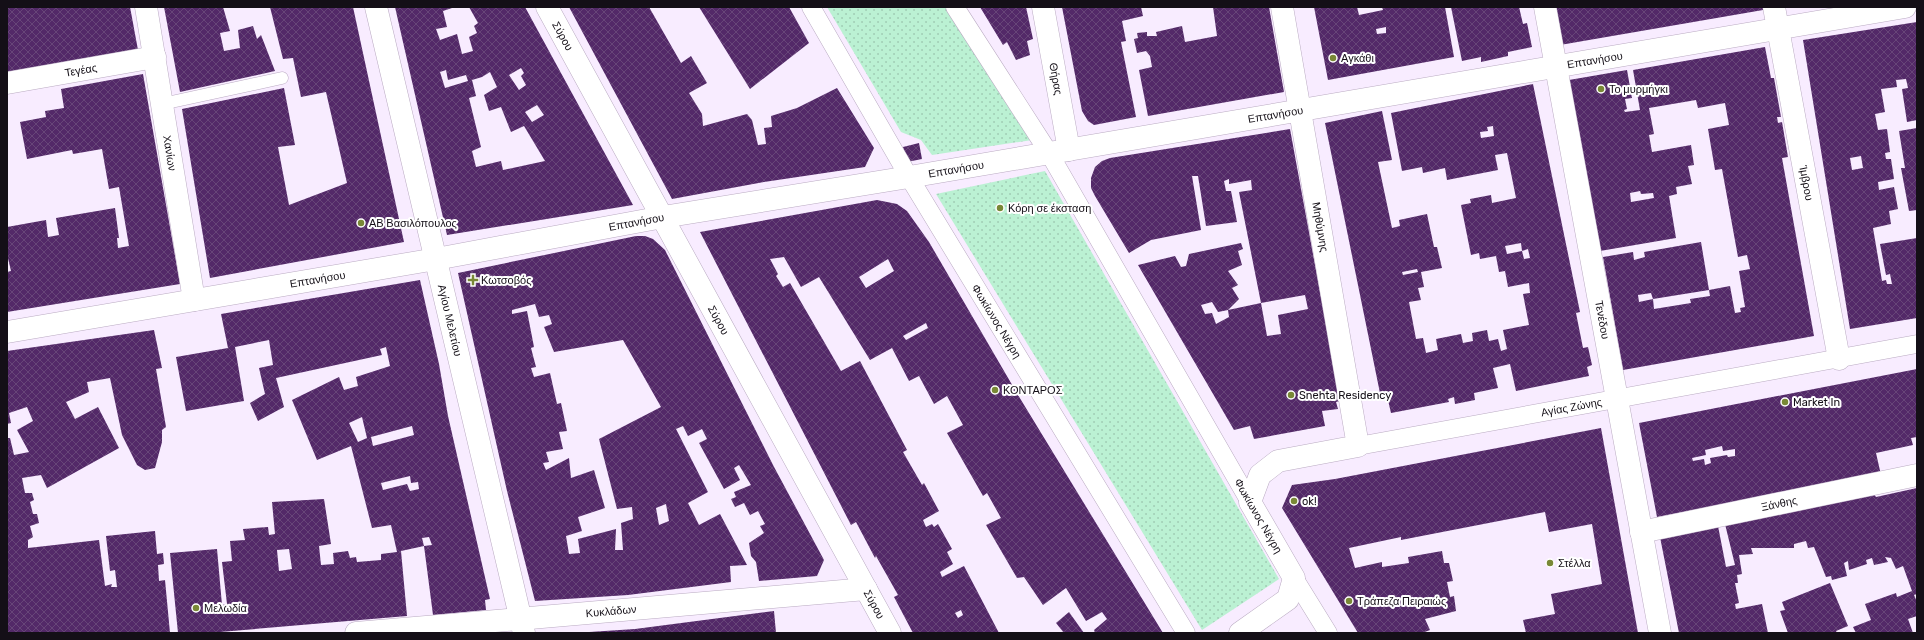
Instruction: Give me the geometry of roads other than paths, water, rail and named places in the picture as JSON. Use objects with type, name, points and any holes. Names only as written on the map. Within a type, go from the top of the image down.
[{"type":"street","name":"Χανίων","points":[[146,7],[194,300]]},
{"type":"street","name":"Αγίου Μελετίου","points":[[376,7],[522,626]]},
{"type":"street","name":"Σύρου","points":[[547,7],[890,633]]},
{"type":"street","name":"Φωκίωνος Νέγρη","points":[[811,7],[909,177],[1186,633]]},
{"type":"street","name":"Φωκίωνος Νέγρη","points":[[955,7],[1059,152],[1250,502],[1328,633]]},
{"type":"street","name":"Θήρας","points":[[1043,7],[1059,152]]},
{"type":"street","name":"Μηθύμνης","points":[[1282,7],[1358,446]]},
{"type":"street","name":"Τενέδου","points":[[1545,7],[1660,633]]},
{"type":"street","name":"Ίμβρου","points":[[1774,7],[1839,359]]},
{"type":"street","name":"Επτανήσου","points":[[7,332],[436,259],[663,217],[1059,152],[1905,7]]},
{"type":"street","name":"Τεγέας","points":[[7,83],[155,57]]},
{"type":"street","name":"Αγίας Ζώνης","points":[[1250,502],[1260,475],[1278,461],[1917,344]]},
{"type":"street","name":"Ξάνθης","points":[[1641,532],[1917,475]]},
{"type":"street","points":[[1240,633],[1288,599],[1294,578]]},
{"type":"street","name":"Κυκλάδων","points":[[356,633],[522,626],[866,589]]},
{"type":"lane","points":[[162,104],[282,78]]},
{"type":"place","name":"Αγκάθι","points":[[1333,58]]},
{"type":"place","name":"Το μυρμήγκι","points":[[1601,89]]},
{"type":"place","name":"Κόρη σε έκσταση","points":[[1000,208]]},
{"type":"place","name":"ΑΒ Βασιλόπουλος","points":[[361,223]]},
{"type":"place","name":"Κωτσοβός","points":[[473,280]]},
{"type":"place","name":"ΚΟΝΤΑΡΟΣ","points":[[995,390]]},
{"type":"place","name":"Snehta Residency","points":[[1291,395]]},
{"type":"place","name":"Market In","points":[[1785,402]]},
{"type":"place","name":"ok!","points":[[1294,501]]},
{"type":"place","name":"Στέλλα","points":[[1550,563]]},
{"type":"place","name":"Τράπεζα Πειραιώς","points":[[1349,601]]},
{"type":"place","name":"Μελωδία","points":[[196,608]]}]
